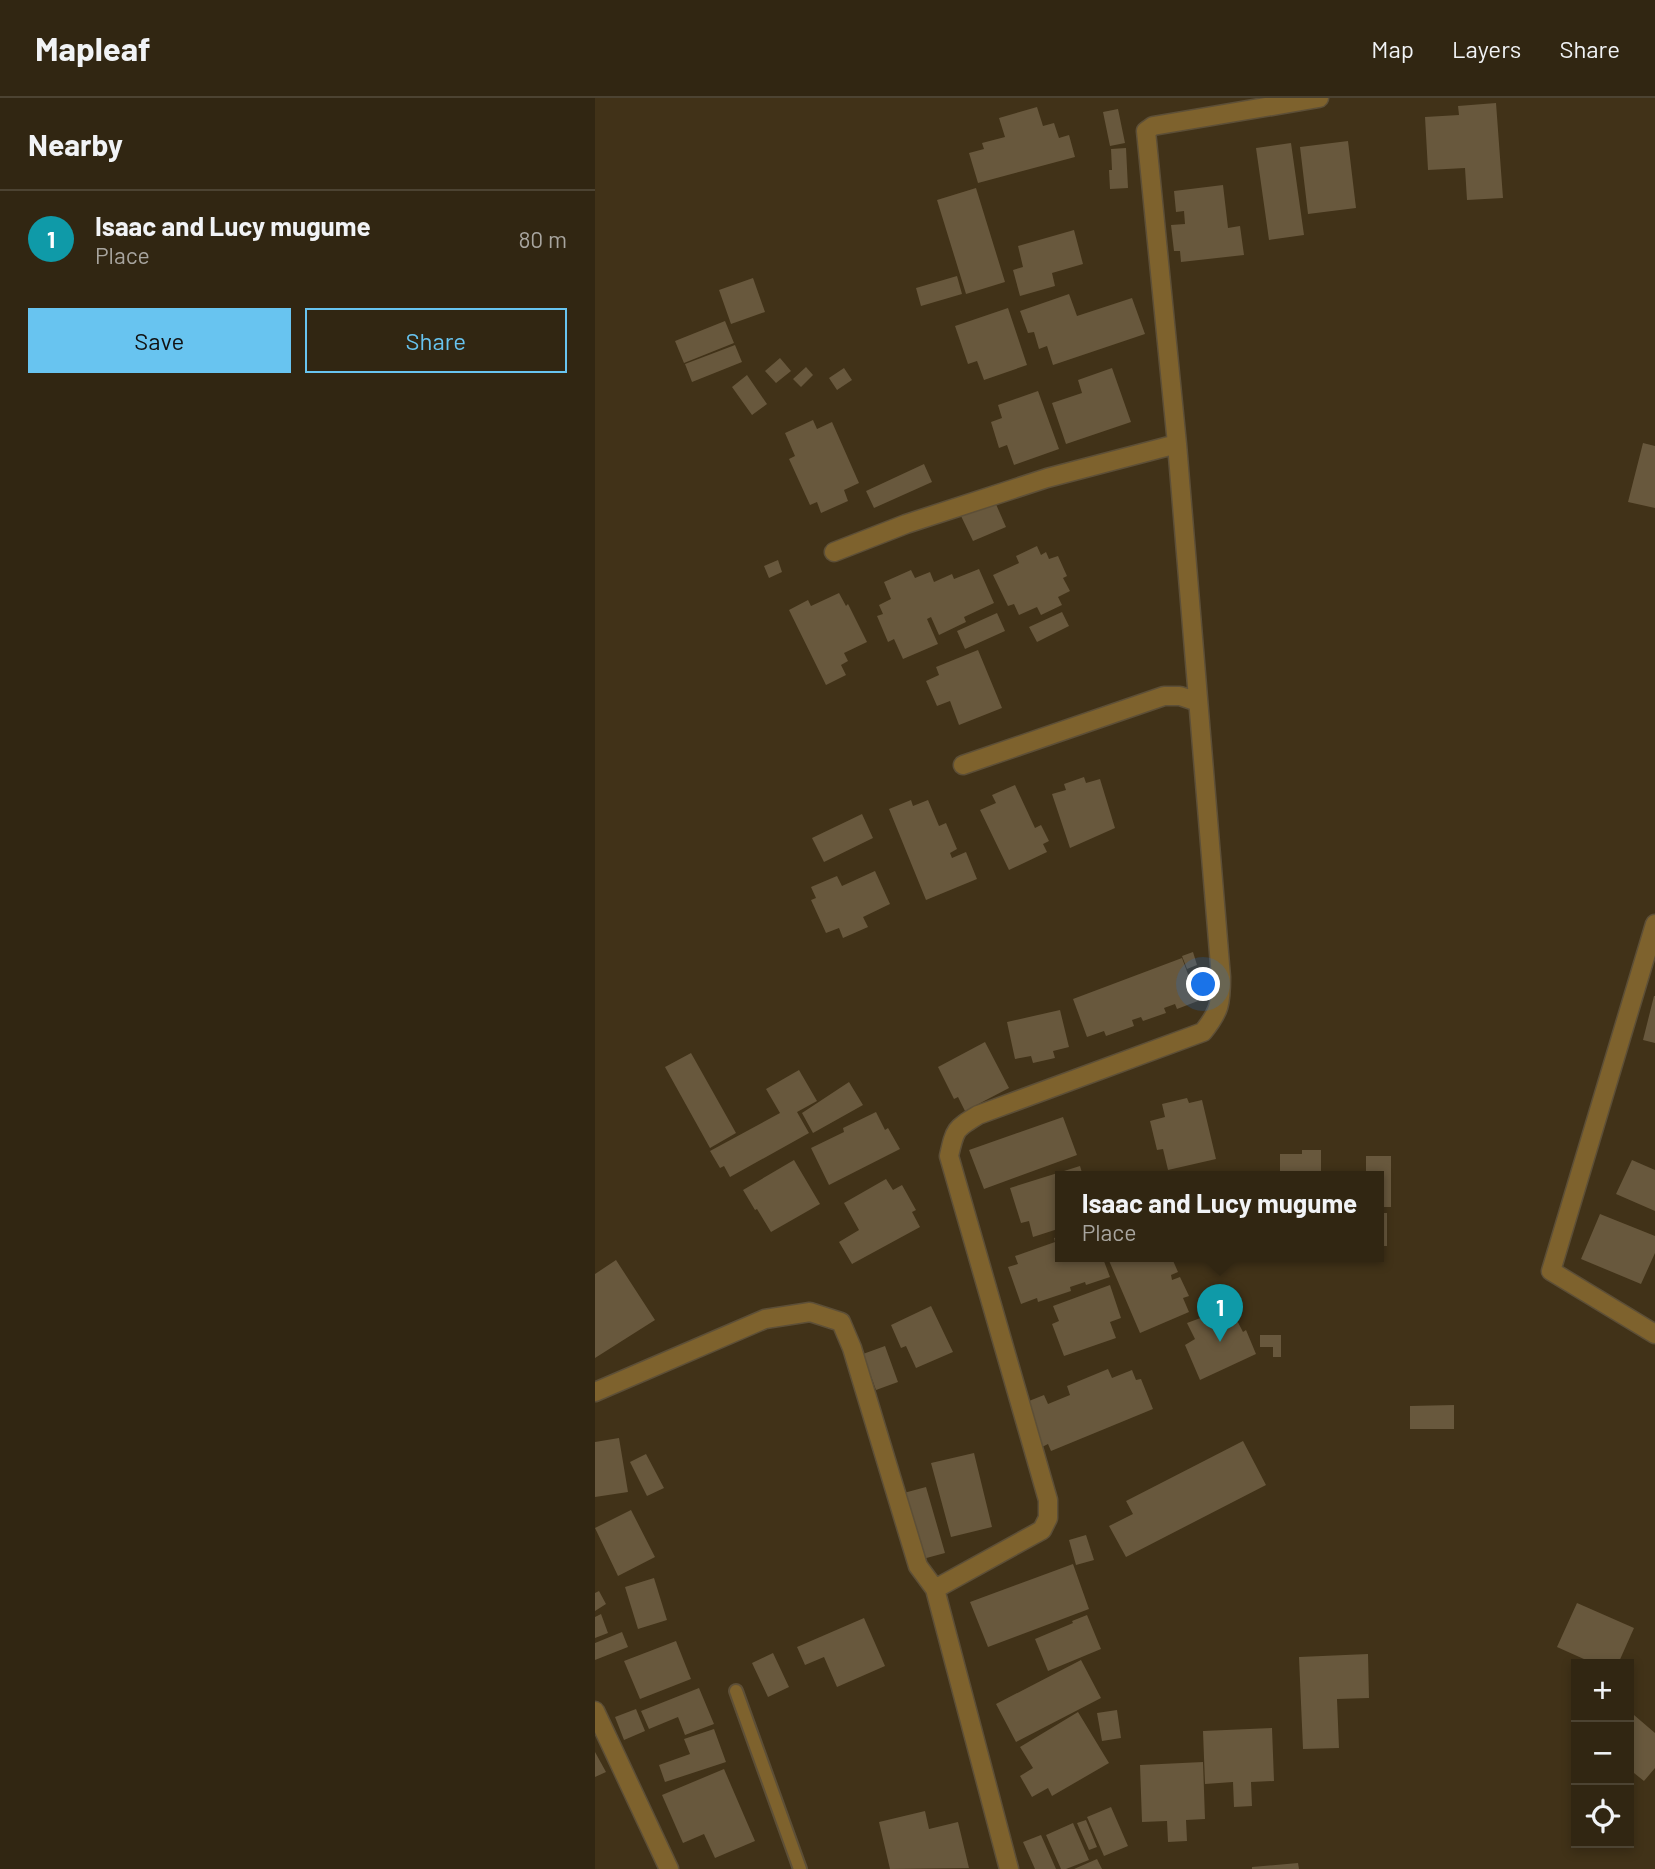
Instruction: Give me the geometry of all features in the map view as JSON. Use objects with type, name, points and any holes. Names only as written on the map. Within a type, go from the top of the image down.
[{"type":"street","points":[[935,1589],[1042,1530],[1048,1518],[1048,1500],[949,1156],[953,1139],[959,1127],[978,1115],[1203,1032],[1214,1018],[1221,1000],[1177,444],[1146,131],[1153,126],[1319,98]]},
{"type":"street","points":[[834,552],[906,524],[1047,478],[1177,444]]},
{"type":"street","points":[[963,765],[1164,696],[1180,696],[1198,702]]},
{"type":"street","points":[[1655,924],[1551,1270],[1655,1334]]},
{"type":"street","points":[[595,1392],[765,1320],[810,1311],[841,1322],[852,1348],[918,1566],[935,1589],[1009,1869]]},
{"type":"street","points":[[595,1711],[669,1869]]},
{"type":"lane","points":[[736,1691],[800,1869]]},
{"type":"building","points":[[1496,103],[1503,198],[1467,200],[1465,168],[1428,170],[1425,117],[1459,115],[1458,106]]},
{"type":"building","points":[[1037,107],[1043,126],[1054,123],[1059,138],[1069,135],[1075,157],[978,183],[969,153],[984,149],[982,143],[1005,137],[999,118]]},
{"type":"building","points":[[1118,109],[1125,143],[1110,146],[1103,112]]},
{"type":"building","points":[[1348,141],[1356,208],[1308,214],[1300,147]]},
{"type":"building","points":[[1291,143],[1304,235],[1269,240],[1256,148]]},
{"type":"building","points":[[1126,148],[1128,188],[1110,189],[1111,149]]},
{"type":"building","points":[[1223,185],[1228,228],[1240,226],[1244,255],[1181,262],[1180,251],[1174,251],[1171,225],[1185,224],[1184,211],[1176,212],[1174,191]]},
{"type":"building","points":[[976,188],[1005,282],[966,294],[937,200]]},
{"type":"building","points":[[1074,230],[1083,264],[1052,273],[1055,286],[1020,296],[1013,270],[1023,267],[1018,246]]},
{"type":"building","points":[[957,276],[962,294],[921,306],[916,288]]},
{"type":"building","points":[[753,278],[765,312],[731,324],[719,290]]},
{"type":"building","points":[[1069,294],[1077,316],[1132,298],[1145,334],[1053,365],[1047,346],[1039,349],[1034,332],[1028,333],[1020,311]]},
{"type":"building","points":[[1008,308],[1027,365],[984,380],[977,361],[968,364],[955,326]]},
{"type":"building","points":[[725,321],[734,343],[684,363],[675,341]]},
{"type":"building","points":[[735,345],[742,362],[692,382],[685,364]]},
{"type":"building","points":[[780,358],[791,371],[776,383],[765,371]]},
{"type":"building","points":[[806,367],[813,375],[801,387],[793,379]]},
{"type":"building","points":[[844,368],[852,380],[837,390],[829,378]]},
{"type":"building","points":[[1112,368],[1131,422],[1066,444],[1052,403],[1082,393],[1078,380]]},
{"type":"building","points":[[747,375],[767,404],[752,415],[732,387]]},
{"type":"building","points":[[1038,391],[1059,449],[1014,465],[1007,445],[999,448],[991,422],[1002,418],[998,405]]},
{"type":"building","points":[[813,420],[817,429],[832,422],[859,483],[844,490],[848,501],[821,513],[817,502],[810,505],[789,459],[795,456],[785,433]]},
{"type":"building","points":[[1643,443],[1655,446],[1655,508],[1628,502]]},
{"type":"building","points":[[924,464],[932,482],[874,508],[866,491]]},
{"type":"building","points":[[995,502],[1006,527],[973,541],[961,516]]},
{"type":"building","points":[[1037,546],[1041,555],[1046,552],[1049,559],[1058,556],[1067,576],[1063,578],[1070,591],[1058,597],[1062,605],[1041,615],[1037,607],[1019,615],[1014,604],[1008,606],[993,575],[1019,563],[1016,556]]},
{"type":"building","points":[[778,560],[782,572],[769,578],[764,566]]},
{"type":"building","points":[[979,569],[994,603],[964,617],[966,622],[939,635],[931,617],[927,619],[938,644],[903,659],[894,639],[888,642],[877,616],[883,614],[879,605],[891,599],[884,582],[911,570],[915,578],[930,572],[934,582],[952,574],[954,579]]},
{"type":"building","points":[[839,593],[846,606],[848,604],[867,642],[844,653],[848,661],[841,665],[846,675],[826,685],[789,610],[808,600],[811,606]]},
{"type":"building","points":[[1062,612],[1069,626],[1037,642],[1029,627]]},
{"type":"building","points":[[997,613],[1005,631],[965,649],[957,631]]},
{"type":"building","points":[[978,650],[1002,708],[959,725],[950,701],[937,706],[926,681],[939,675],[936,667]]},
{"type":"building","points":[[1084,777],[1086,783],[1100,779],[1115,828],[1070,848],[1052,794],[1066,790],[1064,784]]},
{"type":"building","points":[[1015,785],[1035,828],[1041,825],[1049,841],[1043,844],[1047,852],[1009,870],[980,810],[996,803],[992,795]]},
{"type":"building","points":[[911,800],[913,806],[928,800],[939,826],[946,823],[957,849],[950,853],[952,858],[966,852],[977,879],[926,900],[889,809]]},
{"type":"building","points":[[862,814],[873,838],[824,862],[812,838]]},
{"type":"building","points":[[875,871],[890,904],[863,917],[868,927],[843,938],[839,928],[826,933],[811,900],[816,898],[811,887],[837,876],[842,886]]},
{"type":"building","points":[[1193,952],[1197,965],[1187,969],[1182,956]]},
{"type":"building","points":[[1182,958],[1198,1001],[1177,1009],[1175,1004],[1164,1008],[1166,1013],[1143,1021],[1141,1017],[1132,1020],[1134,1026],[1106,1036],[1104,1031],[1087,1037],[1073,999]]},
{"type":"building","points":[[1655,996],[1655,1043],[1643,1040]]},
{"type":"building","points":[[1060,1010],[1069,1047],[1053,1051],[1055,1058],[1033,1063],[1031,1056],[1015,1059],[1007,1022]]},
{"type":"building","points":[[985,1042],[1009,1088],[965,1111],[958,1097],[954,1099],[938,1067]]},
{"type":"building","points":[[691,1053],[736,1133],[710,1148],[665,1067]]},
{"type":"building","points":[[799,1070],[817,1101],[797,1112],[809,1133],[730,1177],[724,1166],[720,1168],[710,1151],[780,1113],[766,1089]]},
{"type":"building","points":[[849,1082],[863,1105],[813,1133],[802,1113]]},
{"type":"building","points":[[1187,1098],[1189,1103],[1202,1100],[1216,1159],[1168,1170],[1163,1149],[1157,1150],[1150,1121],[1165,1117],[1162,1104]]},
{"type":"building","points":[[876,1112],[885,1130],[888,1128],[900,1149],[829,1185],[811,1148]]},
{"type":"building","points":[[1063,1117],[1077,1155],[984,1189],[969,1150]]},
{"type":"building","points":[[1302,1150],[1321,1150],[1321,1171],[1280,1171],[1280,1154],[1302,1154]]},
{"type":"building","points":[[1366,1156],[1391,1156],[1391,1207],[1384,1207],[1384,1171],[1366,1171]]},
{"type":"building","points":[[794,1160],[820,1204],[771,1232],[743,1190]]},
{"type":"building","points":[[1632,1160],[1655,1170],[1655,1211],[1616,1194]]},
{"type":"building","points":[[1080,1166],[1082,1171],[1064,1171]]},
{"type":"building","points":[[1055,1174],[1055,1230],[1033,1237],[1029,1221],[1021,1223],[1010,1188]]},
{"type":"building","points":[[886,1179],[893,1190],[902,1185],[916,1210],[912,1212],[920,1227],[852,1264],[839,1242],[859,1230],[844,1203]]},
{"type":"building","points":[[1384,1213],[1387,1213],[1387,1246],[1384,1246]]},
{"type":"building","points":[[1600,1214],[1655,1236],[1655,1253],[1641,1284],[1581,1259]]},
{"type":"building","points":[[1055,1242],[1055,1262],[1104,1262],[1110,1277],[1070,1287],[1071,1291],[1038,1302],[1037,1298],[1021,1304],[1008,1267],[1018,1264],[1015,1256]]},
{"type":"building","points":[[616,1260],[655,1320],[595,1358],[595,1274]]},
{"type":"building","points":[[1110,1262],[1174,1262],[1178,1272],[1171,1275],[1172,1280],[1180,1277],[1189,1296],[1183,1298],[1189,1312],[1140,1333]]},
{"type":"building","points":[[1110,1285],[1121,1318],[1110,1322],[1116,1338],[1064,1356],[1052,1324],[1059,1321],[1053,1306]]},
{"type":"building","points":[[931,1306],[953,1352],[916,1368],[906,1346],[901,1348],[891,1325]]},
{"type":"building","points":[[1230,1307],[1243,1332],[1246,1330],[1256,1354],[1200,1380],[1185,1345],[1195,1339],[1187,1323]]},
{"type":"building","points":[[1260,1335],[1281,1335],[1281,1357],[1273,1357],[1273,1347],[1260,1347]]},
{"type":"building","points":[[885,1346],[898,1382],[876,1390],[863,1354]]},
{"type":"building","points":[[1108,1369],[1112,1378],[1132,1370],[1136,1380],[1141,1379],[1153,1409],[1051,1451],[1048,1444],[1042,1447],[1024,1403],[1044,1395],[1048,1404],[1070,1395],[1067,1386]]},
{"type":"building","points":[[1454,1405],[1454,1429],[1410,1429],[1410,1406]]},
{"type":"building","points":[[619,1438],[628,1492],[595,1497],[595,1442]]},
{"type":"building","points":[[1243,1441],[1266,1485],[1126,1557],[1109,1526],[1133,1514],[1126,1501]]},
{"type":"building","points":[[974,1453],[992,1527],[951,1537],[931,1463]]},
{"type":"building","points":[[646,1454],[664,1488],[647,1496],[630,1462]]},
{"type":"building","points":[[926,1487],[945,1553],[919,1560],[900,1494]]},
{"type":"building","points":[[631,1510],[655,1557],[618,1576],[595,1528]]},
{"type":"building","points":[[1086,1535],[1094,1560],[1076,1565],[1069,1540]]},
{"type":"building","points":[[1073,1564],[1089,1609],[988,1647],[970,1602]]},
{"type":"building","points":[[654,1578],[667,1620],[638,1629],[625,1587]]},
{"type":"building","points":[[599,1591],[606,1604],[595,1611],[595,1593]]},
{"type":"building","points":[[1577,1603],[1634,1628],[1620,1659],[1584,1659],[1557,1647]]},
{"type":"building","points":[[601,1614],[608,1633],[595,1638],[595,1617]]},
{"type":"building","points":[[1087,1615],[1101,1649],[1048,1671],[1035,1639]]},
{"type":"building","points":[[864,1618],[885,1666],[837,1687],[824,1657],[805,1665],[797,1647]]},
{"type":"building","points":[[622,1632],[628,1647],[595,1660],[595,1643]]},
{"type":"building","points":[[676,1641],[691,1679],[640,1699],[624,1661]]},
{"type":"building","points":[[773,1653],[789,1687],[768,1697],[752,1663]]},
{"type":"building","points":[[1368,1654],[1369,1698],[1337,1699],[1339,1748],[1303,1749],[1299,1657]]},
{"type":"building","points":[[1081,1660],[1101,1698],[1016,1742],[996,1704]]},
{"type":"building","points":[[699,1688],[714,1724],[685,1735],[678,1717],[649,1729],[641,1711]]},
{"type":"building","points":[[636,1709],[645,1731],[624,1740],[615,1717]]},
{"type":"building","points":[[1117,1710],[1121,1738],[1102,1741],[1097,1713]]},
{"type":"building","points":[[1078,1712],[1109,1763],[1052,1796],[1048,1788],[1032,1797],[1020,1776],[1033,1768],[1020,1747]]},
{"type":"building","points":[[1634,1715],[1655,1733],[1655,1768],[1644,1781],[1634,1773]]},
{"type":"building","points":[[1272,1728],[1274,1781],[1251,1782],[1252,1806],[1234,1807],[1233,1782],[1205,1784],[1203,1731]]},
{"type":"building","points":[[714,1729],[726,1762],[665,1782],[659,1765],[690,1754],[684,1739]]},
{"type":"building","points":[[595,1752],[606,1772],[595,1777]]},
{"type":"building","points":[[1203,1762],[1205,1819],[1186,1820],[1187,1841],[1168,1842],[1167,1821],[1142,1822],[1140,1765]]},
{"type":"building","points":[[724,1769],[755,1841],[715,1858],[704,1834],[683,1843],[662,1795]]},
{"type":"building","points":[[1111,1807],[1128,1846],[1104,1856],[1087,1817]]},
{"type":"building","points":[[925,1811],[929,1829],[958,1822],[969,1868],[890,1869],[879,1822]]},
{"type":"building","points":[[1086,1820],[1097,1847],[1089,1850],[1077,1823]]},
{"type":"building","points":[[1073,1823],[1089,1860],[1061,1869],[1046,1835]]},
{"type":"building","points":[[1041,1835],[1056,1869],[1035,1869],[1023,1842]]},
{"type":"building","points":[[1097,1859],[1102,1869],[1074,1869]]},
{"type":"building","points":[[1298,1863],[1299,1869],[1252,1869],[1252,1867]]},
{"type":"place","name":"Isaac and Lucy mugume","points":[[1220,1342]]}]
